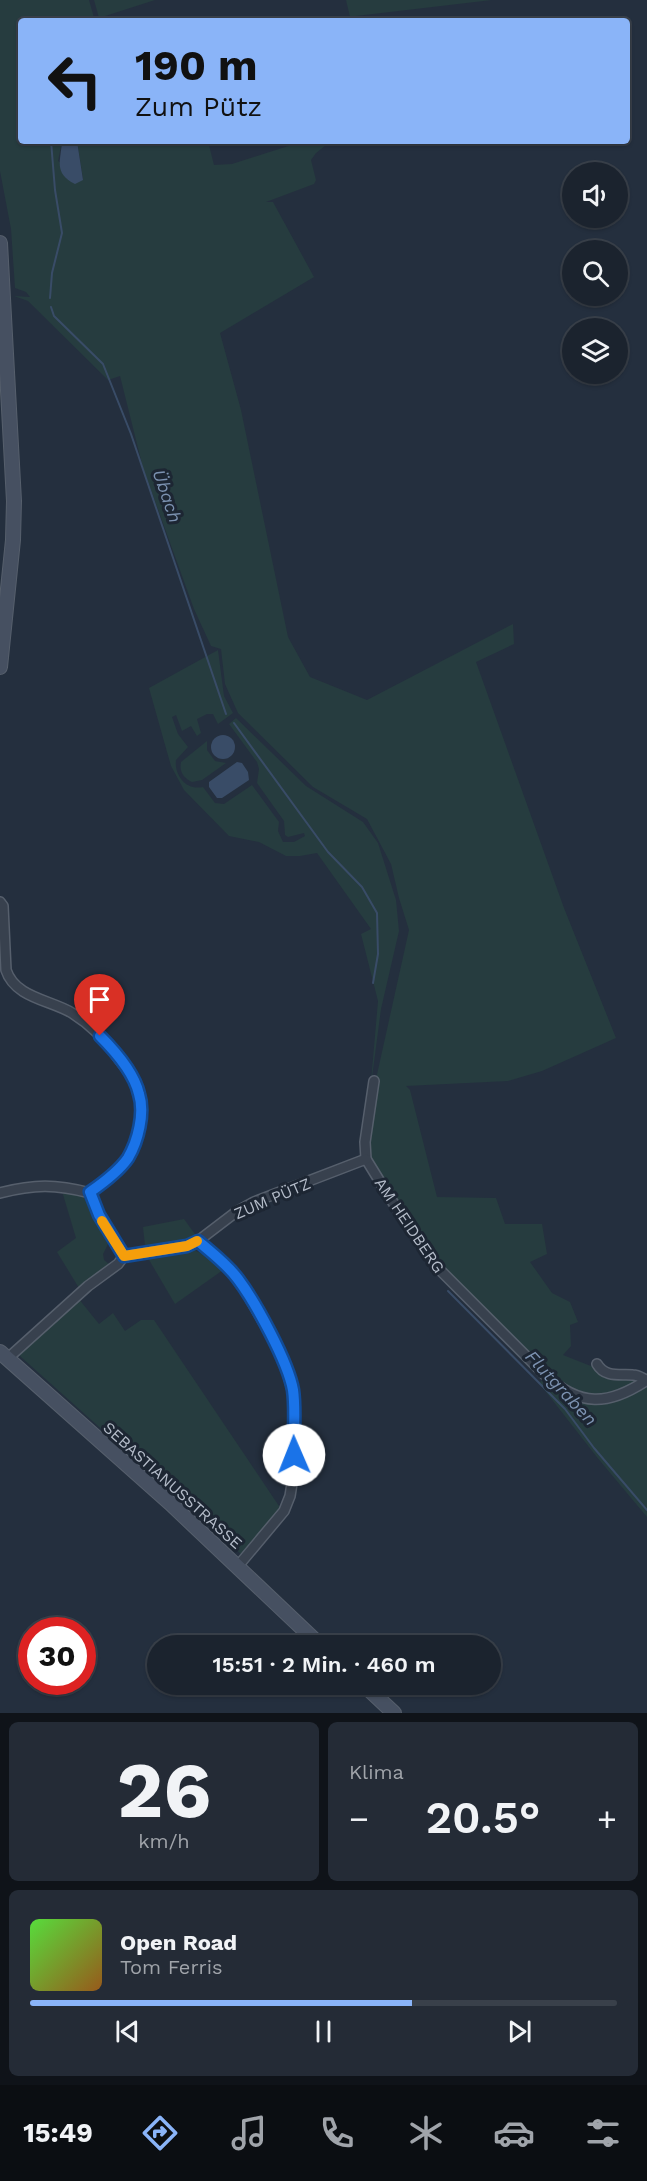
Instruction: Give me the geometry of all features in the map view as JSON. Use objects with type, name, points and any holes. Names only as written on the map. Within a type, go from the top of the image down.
[{"type":"street","points":[[0,243],[14,501],[13,540],[0,668]]},
{"type":"street","points":[[0,902],[3,906],[8,977],[28,994],[70,1012],[92,1028],[115,1053],[139,1092],[141,1108],[139,1125],[128,1157],[122,1166],[90,1192]]},
{"type":"street","points":[[0,984],[8,977]]},
{"type":"street","points":[[366,1159],[365,1142],[374,1080]]},
{"type":"street","name":"ZUM PÜTZ","points":[[124,1256],[187,1246],[198,1241],[224,1219],[254,1202],[366,1159]]},
{"type":"street","name":"AM HEIDBERG","points":[[366,1159],[436,1268],[561,1388],[579,1398],[599,1399],[628,1390],[647,1380]]},
{"type":"street","points":[[0,1193],[27,1186],[43,1185],[90,1192]]},
{"type":"street","points":[[2,1358],[118,1264],[124,1256],[102,1221],[90,1192]]},
{"type":"street","points":[[198,1241],[227,1266],[244,1288],[285,1364],[293,1393],[294,1471],[290,1497],[284,1511],[238,1566]]},
{"type":"street","name":"SEBASTIANUSSTRASSE","points":[[2,1358],[238,1566],[310,1635]]},
{"type":"street","points":[[597,1364],[599,1368],[609,1373],[633,1374],[647,1380]]},
{"type":"street","points":[[375,1695],[394,1713]]},
{"type":"green space","points":[[0,0],[89,0],[94,18],[18,18],[18,144],[61,144],[58,161],[83,179],[77,144],[209,144],[214,165],[232,164],[295,144],[327,144],[311,160],[316,180],[314,184],[266,202],[273,202],[314,277],[220,333],[241,410],[288,637],[310,677],[367,700],[513,624],[514,644],[476,662],[564,908],[616,1038],[542,1071],[508,1081],[406,1086],[410,1090],[437,1197],[496,1198],[505,1224],[542,1224],[547,1254],[530,1262],[552,1293],[570,1302],[578,1322],[570,1325],[571,1346],[563,1355],[616,1376],[647,1373],[647,1517],[539,1383],[547,1376],[431,1262],[370,1156],[368,1141],[374,1085],[380,1082],[376,1079],[409,930],[391,864],[367,819],[313,787],[238,713],[225,684],[221,649],[211,646],[194,609],[143,468],[120,376],[108,380],[28,301],[14,296],[30,297],[26,292],[15,288],[11,229],[0,171]]},
{"type":"green space","points":[[94,0],[155,0],[99,18]]},
{"type":"green space","points":[[346,0],[492,0],[356,16],[364,18],[350,18]]},
{"type":"green space","points":[[218,650],[224,696],[233,713],[218,724],[213,714],[197,719],[201,733],[197,736],[191,726],[182,731],[176,715],[172,717],[178,734],[188,747],[176,760],[177,771],[182,781],[191,787],[203,787],[215,803],[224,804],[252,785],[279,822],[278,831],[283,842],[294,842],[305,836],[304,833],[288,837],[285,835],[284,821],[257,783],[259,769],[257,762],[229,724],[236,718],[306,786],[363,822],[378,843],[396,900],[399,931],[381,1009],[370,1093],[378,1001],[361,934],[371,929],[317,853],[286,856],[259,842],[229,836],[184,790],[171,766],[149,688]]},
{"type":"green space","points":[[207,741],[207,750],[215,761],[226,763],[202,780],[192,782],[183,774],[181,762]]},
{"type":"green space","points":[[62,1191],[86,1199],[109,1242],[103,1254],[104,1260],[109,1264],[79,1288],[57,1252],[76,1238]]},
{"type":"green space","points":[[184,1219],[197,1237],[186,1242],[145,1246],[143,1227]]},
{"type":"green space","points":[[183,1248],[205,1255],[223,1270],[175,1304],[145,1253]]},
{"type":"green space","points":[[78,1298],[99,1324],[113,1313],[125,1331],[141,1320],[154,1320],[281,1509],[241,1554],[18,1353]]},
{"type":"water","points":[[62,144],[77,144],[83,180],[75,184],[68,180],[61,171]]},
{"type":"water","points":[[223,735],[231,739],[235,747],[231,755],[223,759],[215,755],[211,747],[215,739]]},
{"type":"water","points":[[237,762],[242,763],[248,772],[249,780],[222,798],[217,798],[209,787],[209,782]]},
{"type":"waterway","name":"Übach","points":[[50,298],[52,273],[62,233],[51,144]]},
{"type":"waterway","name":"Übach","points":[[51,307],[54,316],[103,364],[131,434],[226,714]]},
{"type":"waterway","name":"Übach","points":[[234,723],[328,852],[362,887],[377,913],[378,954],[373,983]]},
{"type":"waterway","name":"Flutgraben","points":[[448,1291],[565,1409],[594,1448],[647,1510]]},
{"type":"slow traffic","points":[[102,1221],[124,1256],[187,1246],[197,1241]]},
{"type":"route","points":[[100,1036],[115,1053],[137,1086],[141,1108],[139,1125],[128,1157],[122,1166],[90,1192],[99,1215],[124,1256],[187,1246],[198,1241],[227,1266],[238,1279],[273,1339],[291,1382],[294,1455]]}]
